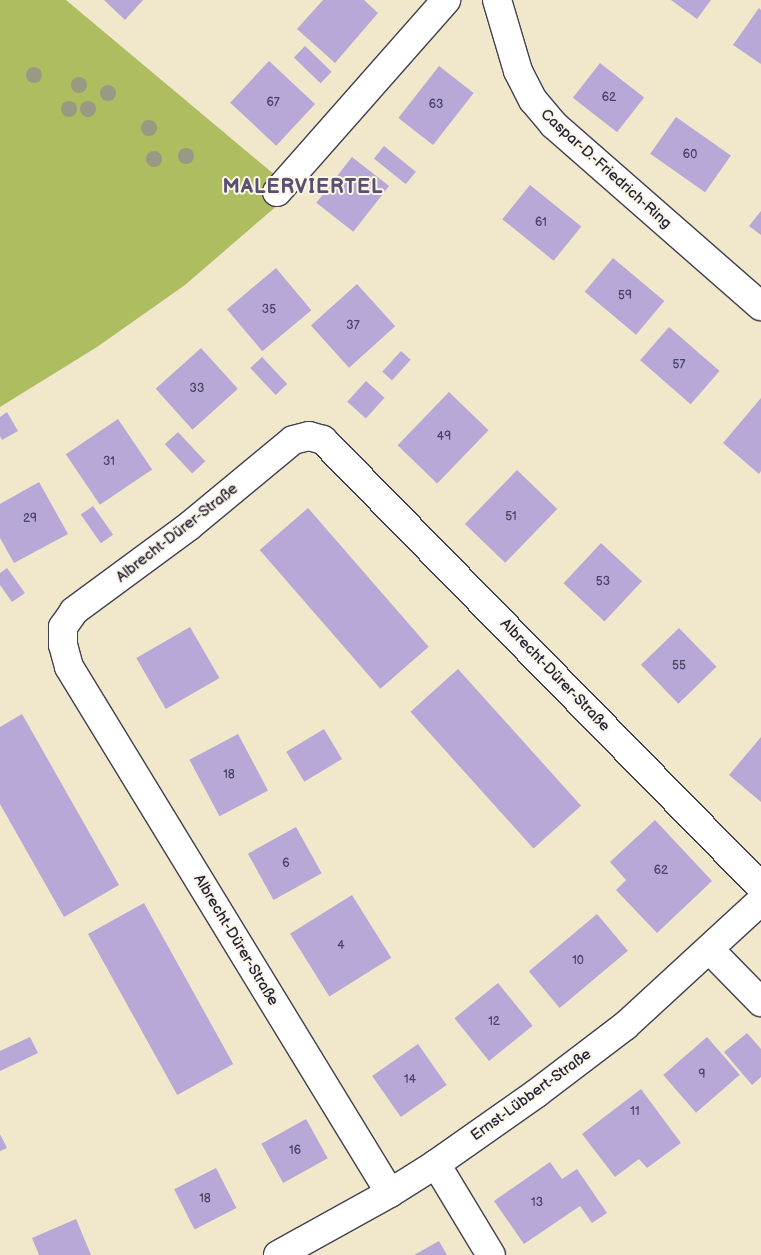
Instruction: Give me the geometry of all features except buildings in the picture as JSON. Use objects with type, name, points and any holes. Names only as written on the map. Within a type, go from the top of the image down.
[{"type":"street","points":[[277,192],[446,0]]},
{"type":"street","name":"Caspar-D.-Friedrich-Ring","points":[[497,0],[518,71],[533,100],[543,113],[554,125],[761,306]]},
{"type":"street","name":"Albrecht-Dürer-Straße","points":[[390,1193],[70,667],[63,645],[63,627],[74,611],[188,528],[293,440],[308,436],[323,440],[761,887]]},
{"type":"street","name":"Ernst-Lübbert-Straße","points":[[278,1255],[390,1193],[436,1164],[537,1093],[624,1026],[710,950],[761,901]]},
{"type":"street","points":[[710,950],[761,1002]]},
{"type":"street","points":[[436,1164],[491,1255]]},
{"type":"green space","points":[[0,0],[66,0],[294,191],[185,285],[97,347],[0,407]]},
{"type":"district","name":"MALERVIERTEL","points":[[303,187]]}]
